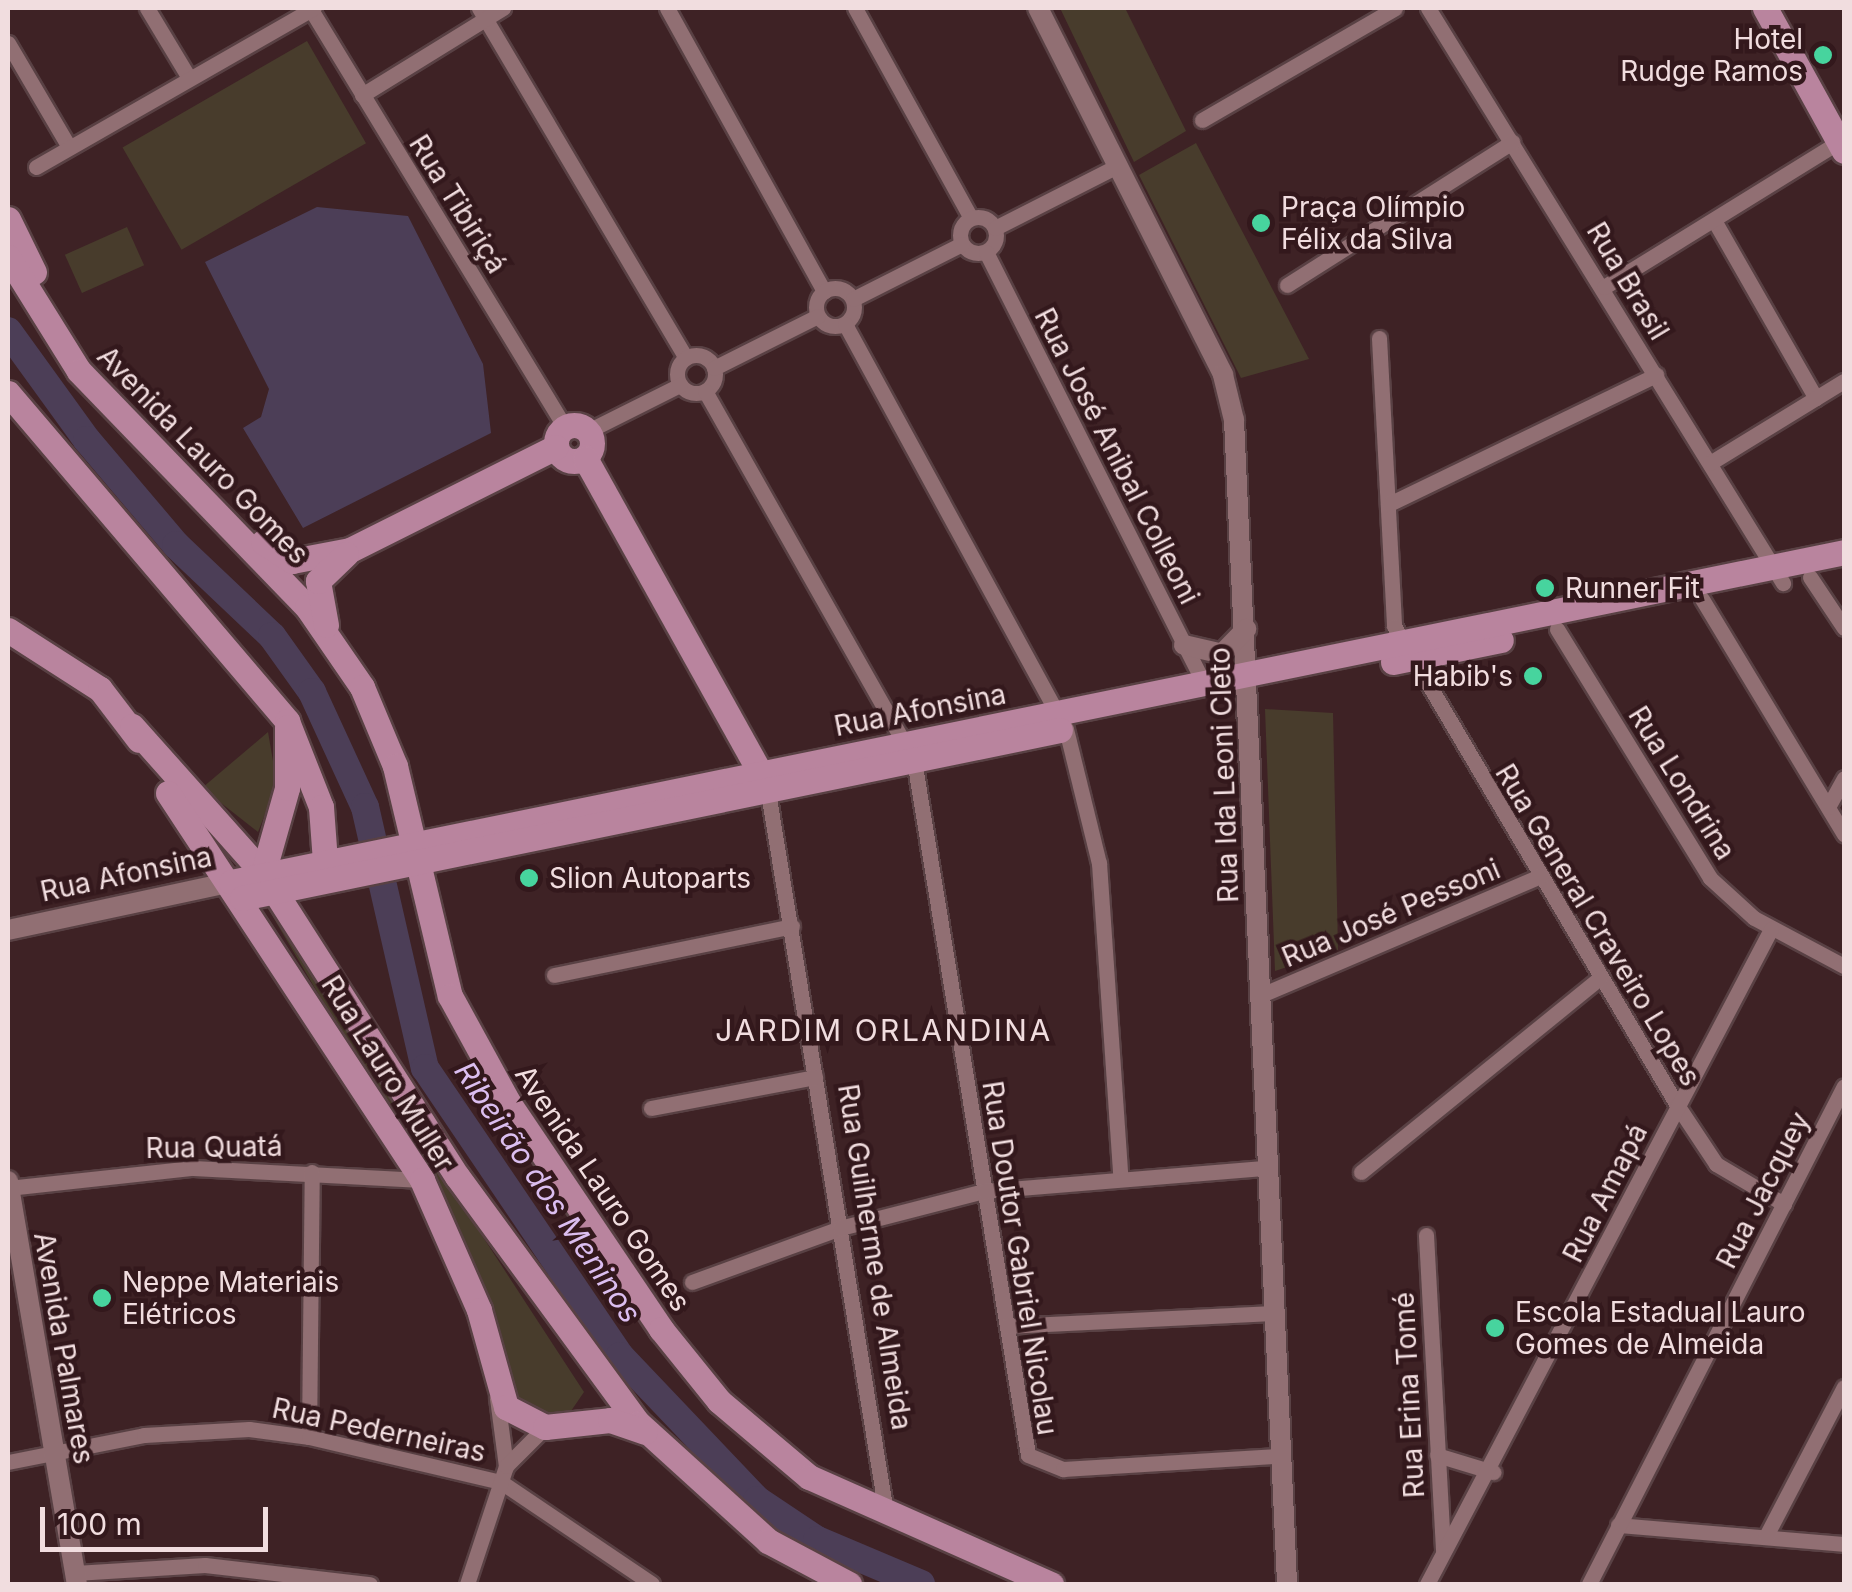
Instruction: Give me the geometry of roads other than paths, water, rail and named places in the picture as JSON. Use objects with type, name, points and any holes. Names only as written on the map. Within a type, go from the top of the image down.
[{"type":"main road","points":[[1769,8],[1842,147]]},
{"type":"main road","name":"Avenida Lauro Gomes","points":[[8,219],[94,364],[266,545],[292,561],[350,550]]},
{"type":"main road","name":"Avenida Lauro Gomes","points":[[8,257],[87,380],[331,639],[381,726],[408,854],[437,954],[479,1056],[661,1328],[764,1444],[887,1517],[1051,1584]]},
{"type":"main road","points":[[8,393],[287,721],[321,808],[336,868],[306,916],[310,952]]},
{"type":"main road","points":[[350,550],[570,435]]},
{"type":"main road","name":"Rua Guilherme de Almeida","points":[[570,435],[568,460],[585,458],[765,781]]},
{"type":"main road","name":"Avenida Lauro Gomes","points":[[331,639],[317,586],[350,550]]},
{"type":"main road","name":"Rua Afonsina","points":[[1406,650],[1557,629],[1702,599],[1844,552]]},
{"type":"main road","name":"Rua Afonsina","points":[[237,890],[1779,575],[1810,577],[1844,570]]},
{"type":"main road","name":"Rua Lauro Muller","points":[[8,630],[80,673],[132,726],[268,882],[310,952],[584,1358],[648,1433]]},
{"type":"main road","name":"Rua Afonsina","points":[[1060,721],[1204,683],[1249,683]]},
{"type":"main road","points":[[268,882],[287,788],[287,721]]},
{"type":"main road","name":"Rua Lauro Muller","points":[[132,726],[422,1180],[479,1310],[497,1394]]},
{"type":"main road","points":[[578,1420],[592,1390],[584,1358]]},
{"type":"main road","points":[[497,1394],[515,1418],[545,1427],[578,1420],[648,1433],[768,1541],[849,1584]]},
{"type":"street","points":[[146,8],[189,78]]},
{"type":"street","points":[[36,167],[312,8]]},
{"type":"street","name":"Rua Tibiriçá","points":[[312,8],[570,435]]},
{"type":"street","points":[[362,95],[482,13],[503,8]]},
{"type":"street","points":[[667,8],[824,291],[818,316]]},
{"type":"street","points":[[855,8],[971,218],[995,228]]},
{"type":"street","name":"Rua Ida Leoni Cleto","points":[[1038,8],[1229,392],[1249,683],[1271,1313],[1287,1584]]},
{"type":"street","points":[[1202,120],[1394,8]]},
{"type":"street","name":"Rua Brasil","points":[[1428,8],[1779,575]]},
{"type":"street","points":[[482,13],[685,357],[680,385]]},
{"type":"street","points":[[8,43],[69,147]]},
{"type":"street","points":[[1287,285],[1512,142]]},
{"type":"street","points":[[1604,287],[1842,147]]},
{"type":"street","points":[[962,244],[986,252],[995,228],[1118,166]]},
{"type":"street","points":[[824,291],[853,299],[962,244],[971,218]]},
{"type":"street","points":[[1715,222],[1816,398]]},
{"type":"street","name":"Rua José Anibal Colleoni","points":[[986,252],[1204,683]]},
{"type":"street","points":[[845,324],[853,299]]},
{"type":"street","points":[[570,435],[680,385],[705,391],[714,368],[818,316],[845,324],[1060,721],[1100,863],[1120,1173]]},
{"type":"street","points":[[1378,338],[1388,504],[1406,650]]},
{"type":"street","points":[[685,357],[702,355],[714,368]]},
{"type":"street","points":[[1388,504],[1656,375]]},
{"type":"street","points":[[1710,463],[1844,381]]},
{"type":"street","name":"Rua Doutor Gabriel Nicolau","points":[[705,391],[911,751],[1023,1441],[1040,1467],[1278,1456]]},
{"type":"street","points":[[1810,577],[1844,628]]},
{"type":"street","points":[[1702,599],[1844,834]]},
{"type":"street","name":"Rua Londrina","points":[[1557,629],[1710,878],[1770,929],[1844,966]]},
{"type":"street","points":[[1184,645],[1222,654],[1246,630]]},
{"type":"street","name":"Rua General Craveiro Lopes","points":[[1406,650],[1600,978],[1716,1164],[1784,1204]]},
{"type":"street","points":[[1828,806],[1844,778]]},
{"type":"street","name":"Rua Guilherme de Almeida","points":[[765,781],[887,1517]]},
{"type":"street","name":"Rua José Pessoni","points":[[1259,996],[1542,876]]},
{"type":"street","name":"Rua Afonsina","points":[[8,930],[237,890]]},
{"type":"street","points":[[554,975],[792,926]]},
{"type":"street","name":"Rua Amapá","points":[[1428,1584],[1492,1472],[1770,929]]},
{"type":"street","points":[[1362,1172],[1600,978]]},
{"type":"street","points":[[651,1108],[815,1077]]},
{"type":"street","name":"Rua Jacquey","points":[[1589,1584],[1844,1086]]},
{"type":"street","name":"Rua Quatá","points":[[8,1185],[193,1168],[422,1180]]},
{"type":"street","points":[[692,1282],[840,1228],[984,1191],[1120,1173],[1265,1168]]},
{"type":"street","points":[[309,1437],[312,1172]]},
{"type":"street","name":"Avenida Palmares","points":[[8,1185],[76,1579]]},
{"type":"street","name":"Rua Erina Tomé","points":[[1426,1235],[1443,1552]]},
{"type":"street","points":[[1007,1326],[1271,1313]]},
{"type":"street","points":[[1766,1536],[1844,1387]]},
{"type":"street","points":[[497,1394],[504,1474]]},
{"type":"street","points":[[468,1584],[504,1474],[545,1427]]},
{"type":"street","name":"Rua Pederneiras","points":[[8,1462],[53,1450],[216,1430],[309,1437],[504,1474],[652,1584]]},
{"type":"street","points":[[1437,1455],[1492,1472]]},
{"type":"street","points":[[1618,1525],[1844,1544]]},
{"type":"street","points":[[76,1579],[205,1565],[370,1584]]},
{"type":"waterway","name":"Ribeirão dos Meninos","points":[[8,331],[87,440],[176,545],[272,636],[312,692],[365,807],[425,1068],[620,1356],[757,1500],[817,1540],[921,1584]]},
{"type":"place","name":"Hotel Rudge Ramos","points":[[1823,55]]},
{"type":"place","name":"Praça Olímpio Félix da Silva","points":[[1261,223]]},
{"type":"place","name":"Runner Fit","points":[[1545,588]]},
{"type":"place","name":"Habib's","points":[[1533,676]]},
{"type":"place","name":"Slion Autoparts","points":[[529,878]]},
{"type":"place","name":"Neppe Materiais Elétricos","points":[[102,1298]]},
{"type":"place","name":"Escola Estadual Lauro Gomes de Almeida","points":[[1495,1328]]},
{"type":"district","name":"JARDIM ORLANDINA","points":[[884,1030]]}]
